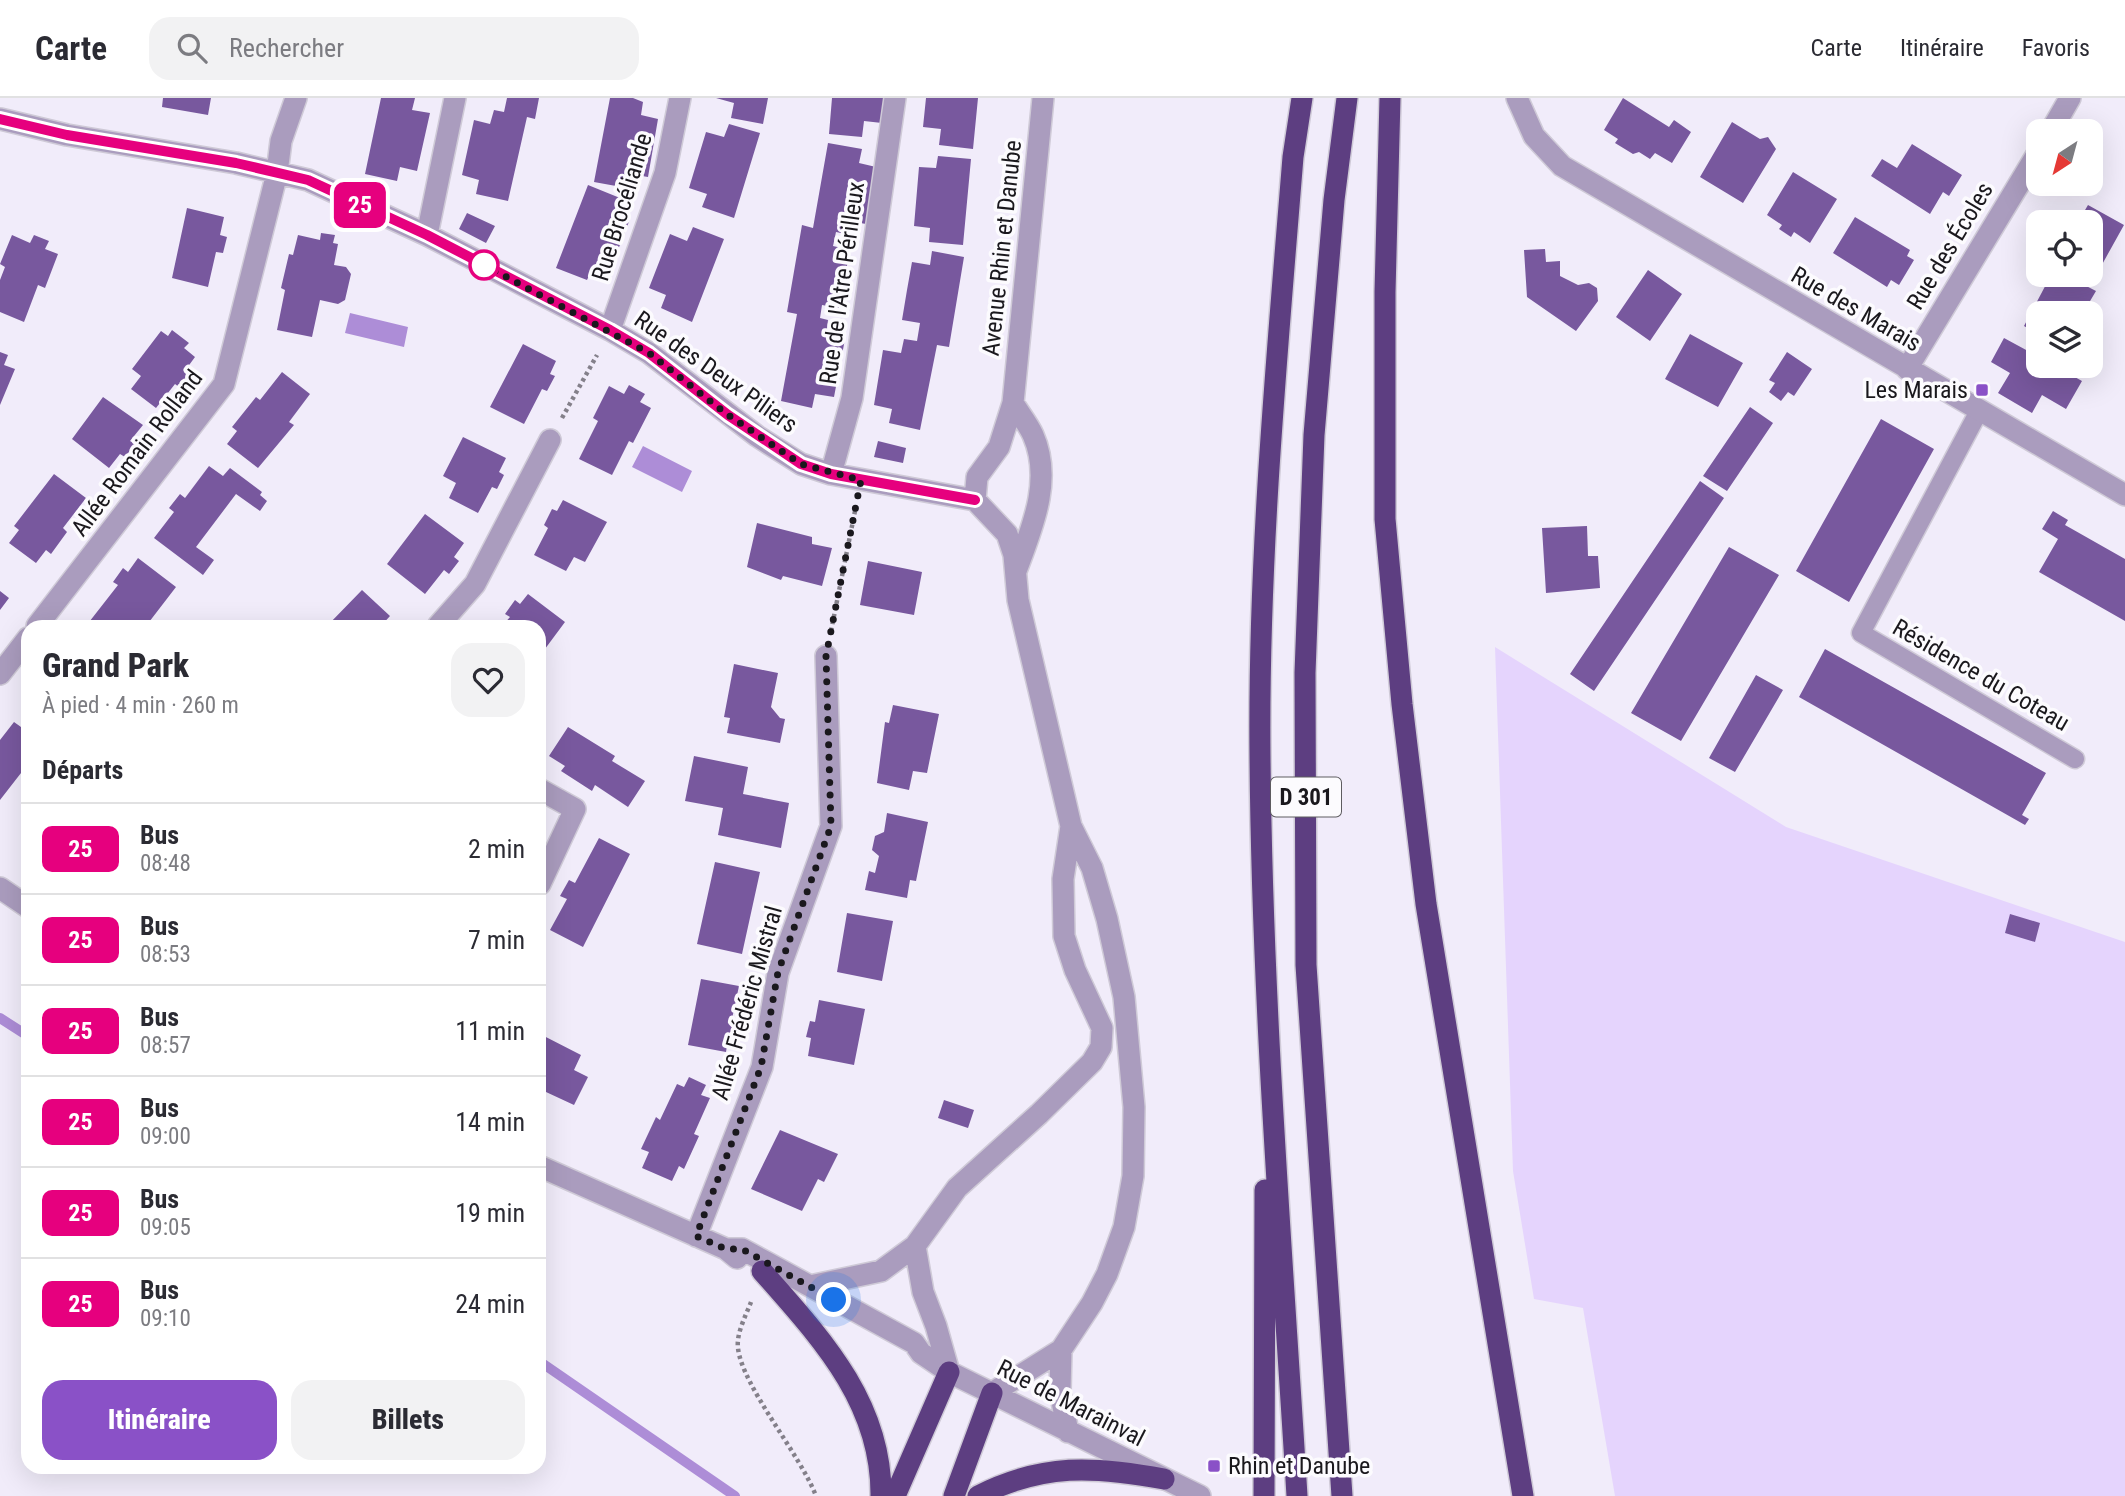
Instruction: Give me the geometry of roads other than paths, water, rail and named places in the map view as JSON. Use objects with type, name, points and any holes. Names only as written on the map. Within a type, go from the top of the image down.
[{"type":"highway","name":"D 301","points":[[1297,1496],[1265,984],[1260,753],[1264,520],[1293,157],[1302,98]]},
{"type":"highway","name":"D 301","points":[[1342,1496],[1306,965],[1305,673],[1314,435],[1334,200],[1347,98]]},
{"type":"highway","points":[[1390,98],[1385,292],[1385,519],[1402,704],[1426,904],[1524,1496]]},
{"type":"highway","points":[[1265,984],[1265,1490]]},
{"type":"highway","points":[[762,1271],[827,1345],[870,1422],[881,1479],[881,1496]]},
{"type":"highway","points":[[895,1496],[949,1372]]},
{"type":"highway","points":[[954,1496],[992,1393]]},
{"type":"highway","points":[[978,1496],[1004,1483],[1068,1468],[1109,1468],[1164,1479]]},
{"type":"highway","points":[[1513,1496],[1518,1469]]},
{"type":"street","name":"Allée Romain Rolland","points":[[42,620],[224,384],[277,173],[281,141],[296,98]]},
{"type":"street","points":[[427,235],[455,98]]},
{"type":"street","name":"Rue Brocéliande","points":[[610,330],[665,173],[680,98]]},
{"type":"street","name":"Rue de l'Atre Périlleux","points":[[831,474],[852,398],[895,98]]},
{"type":"street","name":"Avenue Rhin et Danube","points":[[975,500],[977,477],[999,447],[1013,403],[1044,98]]},
{"type":"street","name":"Rue des Marais","points":[[1517,98],[1534,136],[1562,166],[2125,495]]},
{"type":"street","points":[[2058,119],[2070,98]]},
{"type":"street","name":"Rue des Deux Piliers","points":[[0,119],[67,135],[308,180],[427,235],[610,330],[649,353],[757,436],[801,464],[831,474],[975,500]]},
{"type":"street","name":"Rue des Écoles","points":[[1907,369],[2026,172]]},
{"type":"street","points":[[1013,403],[1033,435],[1043,475],[1033,526],[1016,573]]},
{"type":"street","points":[[443,620],[475,584],[550,440]]},
{"type":"street","points":[[975,500],[1007,534],[1014,555],[1018,600],[1070,826],[1092,868],[1107,919],[1124,997],[1134,1107],[1133,1175],[1124,1227],[1107,1273],[1092,1303],[1061,1350],[992,1393]]},
{"type":"street","points":[[0,674],[21,647]]},
{"type":"street","name":"Allée Frédéric Mistral","points":[[696,1236],[761,1067],[778,972],[831,826],[826,656]]},
{"type":"street","points":[[546,793],[575,808],[546,871]]},
{"type":"street","points":[[810,1286],[881,1271],[915,1247],[957,1188],[1057,1097],[1092,1062],[1101,1047],[1102,1028],[1075,970],[1064,936],[1063,879],[1070,826]]},
{"type":"street","points":[[0,888],[21,902]]},
{"type":"street","name":"Rue de Marainval","points":[[546,1169],[726,1249],[878,1336],[911,1352],[921,1353]]},
{"type":"street","points":[[915,1247],[923,1292],[949,1372]]},
{"type":"street","name":"Rue de Marainval","points":[[726,1249],[742,1249],[914,1343],[921,1353],[949,1372],[1200,1496]]},
{"type":"street","points":[[1061,1350],[1060,1391],[1068,1432]]},
{"type":"lane","name":"Résidence du Coteau","points":[[1979,411],[1861,633],[2076,759]]},
{"type":"waterway","points":[[0,1018],[21,1032]]},
{"type":"waterway","points":[[546,1366],[735,1496]]},
{"type":"place","name":"Les Marais","points":[[1982,390]]},
{"type":"place","name":"Rhin et Danube","points":[[1214,1466]]}]
